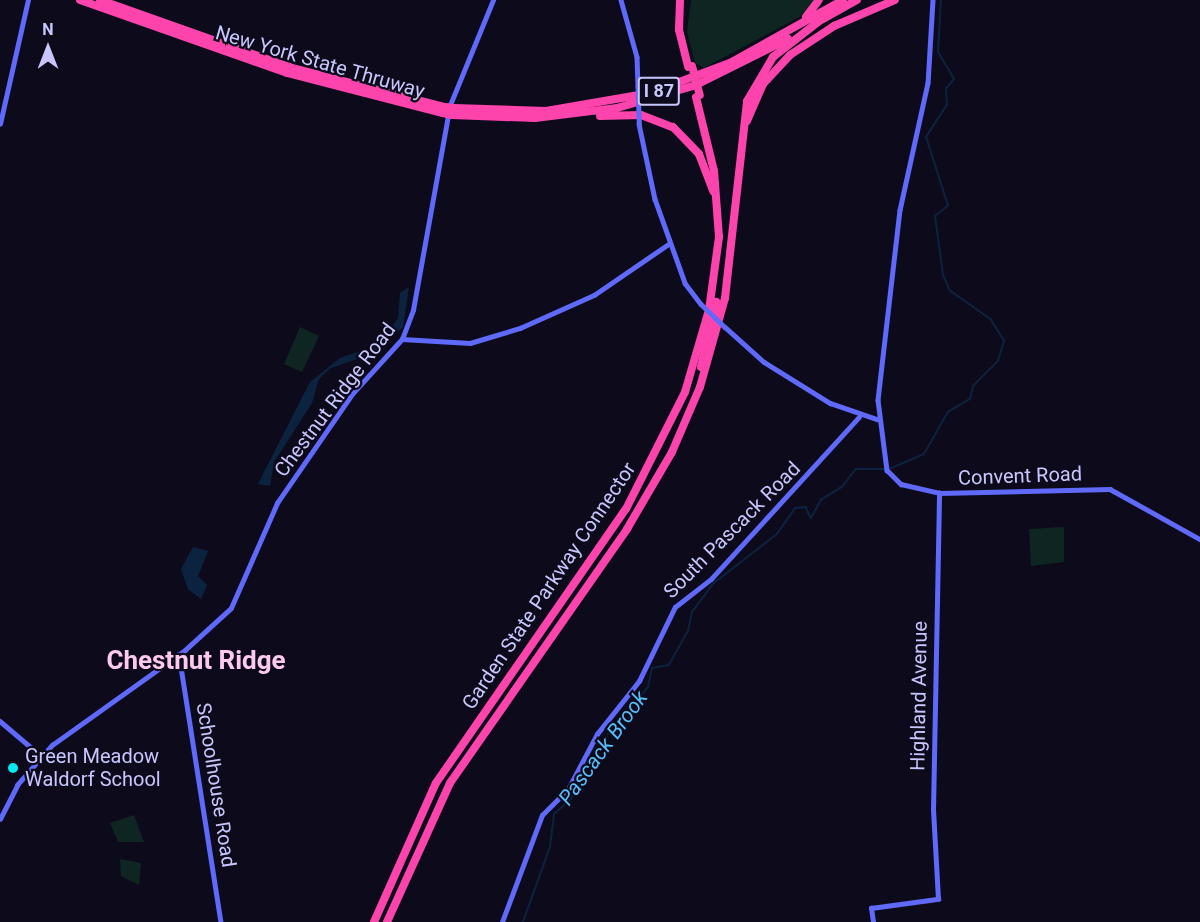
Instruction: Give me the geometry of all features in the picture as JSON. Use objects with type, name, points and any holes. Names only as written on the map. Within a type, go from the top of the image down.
[{"type":"highway","name":"New York State Thruway","points":[[80,0],[287,73],[449,111],[547,118],[674,93],[741,64],[857,0]]},
{"type":"highway","name":"New York State Thruway","points":[[100,0],[295,69],[449,111],[546,111],[627,99],[703,75],[843,0]]},
{"type":"highway","points":[[671,453],[706,349],[722,256],[720,180],[678,30],[680,0]]},
{"type":"highway","points":[[684,0],[682,25],[690,67]]},
{"type":"highway","points":[[790,30],[819,0]]},
{"type":"highway","points":[[741,158],[751,108],[779,65],[834,26],[895,0]]},
{"type":"highway","points":[[671,453],[700,387],[723,307],[735,242],[745,110],[759,76],[784,47],[818,22]]},
{"type":"highway","points":[[698,96],[716,180],[717,255]]},
{"type":"highway","points":[[547,118],[638,114],[680,132],[709,176],[717,255]]},
{"type":"highway","name":"Garden State Parkway Connector","points":[[374,922],[406,842],[446,767],[615,524],[658,452],[697,356],[717,255]]},
{"type":"highway","name":"Garden State Parkway Connector","points":[[387,922],[419,841],[455,775],[632,521],[671,453]]},
{"type":"street","points":[[0,124],[28,0]]},
{"type":"street","name":"Chestnut Ridge Road","points":[[0,819],[40,755],[179,654],[236,600],[277,503],[353,393],[402,339],[413,310],[450,105],[493,0]]},
{"type":"street","points":[[621,0],[637,57],[639,124],[646,175],[670,243],[701,304],[764,362],[859,417],[877,419],[900,210],[928,83],[933,0]]},
{"type":"street","points":[[402,339],[470,343],[520,328],[594,295],[670,243]]},
{"type":"street","name":"South Pascack Road","points":[[502,922],[542,815],[568,789],[597,734],[639,681],[675,607],[711,579],[859,417]]},
{"type":"street","name":"Convent Road","points":[[877,419],[885,464],[888,472],[901,483],[939,493],[1110,489],[1200,539]]},
{"type":"street","name":"Highland Avenue","points":[[873,922],[871,908],[938,899],[933,810],[939,493]]},
{"type":"street","name":"Schoolhouse Road","points":[[179,654],[221,922]]},
{"type":"street","points":[[0,721],[40,755]]},
{"type":"green space","points":[[691,0],[815,0],[805,14],[704,68],[695,63],[687,32]]},
{"type":"green space","points":[[300,327],[319,336],[302,372],[284,364]]},
{"type":"green space","points":[[1064,527],[1064,562],[1031,566],[1029,529]]},
{"type":"green space","points":[[134,815],[144,842],[118,842],[110,823]]},
{"type":"green space","points":[[120,859],[141,863],[139,885],[121,876]]},
{"type":"water","points":[[409,287],[403,327],[377,352],[331,368],[319,379],[312,403],[274,462],[270,486],[258,484],[310,382],[340,358],[379,345],[398,318],[400,293]]},
{"type":"water","points":[[193,547],[208,551],[198,576],[207,585],[201,599],[188,589],[181,569]]},
{"type":"waterway","name":"Pascack Brook","points":[[889,469],[924,454],[948,412],[970,399],[973,386],[998,361],[1004,341],[991,320],[950,291],[943,275],[935,216],[948,206],[926,137],[947,105],[946,89],[954,79],[938,52],[941,0]]},
{"type":"waterway","name":"Pascack Brook","points":[[523,922],[550,847],[554,814],[571,799],[608,734],[648,687],[652,668],[669,665],[688,631],[692,612],[714,583],[777,534],[795,508],[806,507],[811,518],[821,500],[842,487],[856,469],[884,469]]},
{"type":"place","name":"Green Meadow Waldorf School","points":[[13,768]]},
{"type":"district","name":"Chestnut Ridge","points":[[196,661]]}]
